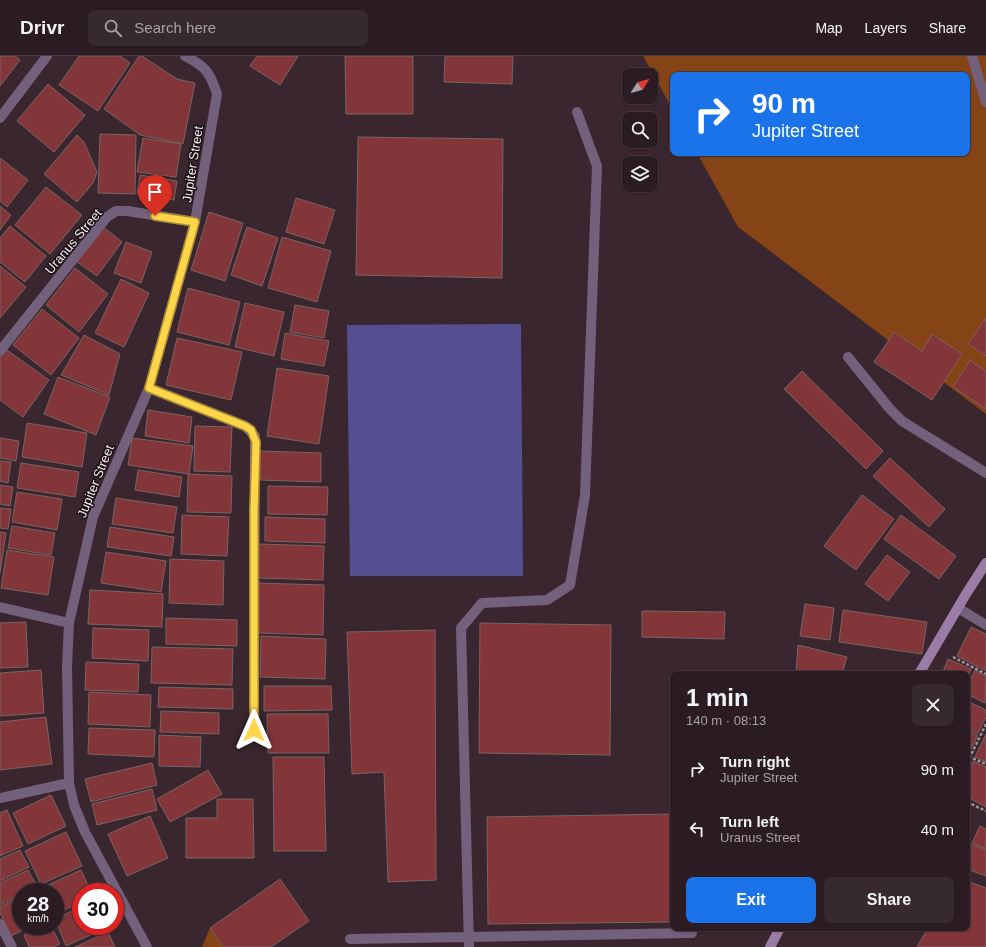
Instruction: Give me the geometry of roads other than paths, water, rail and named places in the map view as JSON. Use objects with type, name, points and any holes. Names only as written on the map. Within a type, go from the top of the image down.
[{"type":"street","points":[[0,118],[47,56]]},
{"type":"street","name":"Jupiter Street","points":[[147,947],[85,832],[74,805],[69,783],[67,666],[69,623],[93,517],[149,388],[195,222],[216,94],[212,79],[201,64],[184,56]]},
{"type":"street","points":[[972,56],[986,102]]},
{"type":"street","points":[[469,947],[461,628],[482,603],[547,600],[570,585],[585,495],[596,166],[577,112]]},
{"type":"street","name":"Uranus Street","points":[[0,351],[107,217],[116,211],[128,211],[195,222]]},
{"type":"street","points":[[848,357],[902,421],[986,473]]},
{"type":"street","points":[[149,388],[245,426],[255,436],[254,730]]},
{"type":"street","points":[[921,671],[986,563]]},
{"type":"street","points":[[0,607],[69,623]]},
{"type":"street","points":[[958,608],[986,625]]},
{"type":"street","points":[[0,798],[69,783]]},
{"type":"street","points":[[0,924],[12,947]]},
{"type":"street","points":[[770,947],[778,931]]},
{"type":"street","points":[[350,939],[692,933]]}]
